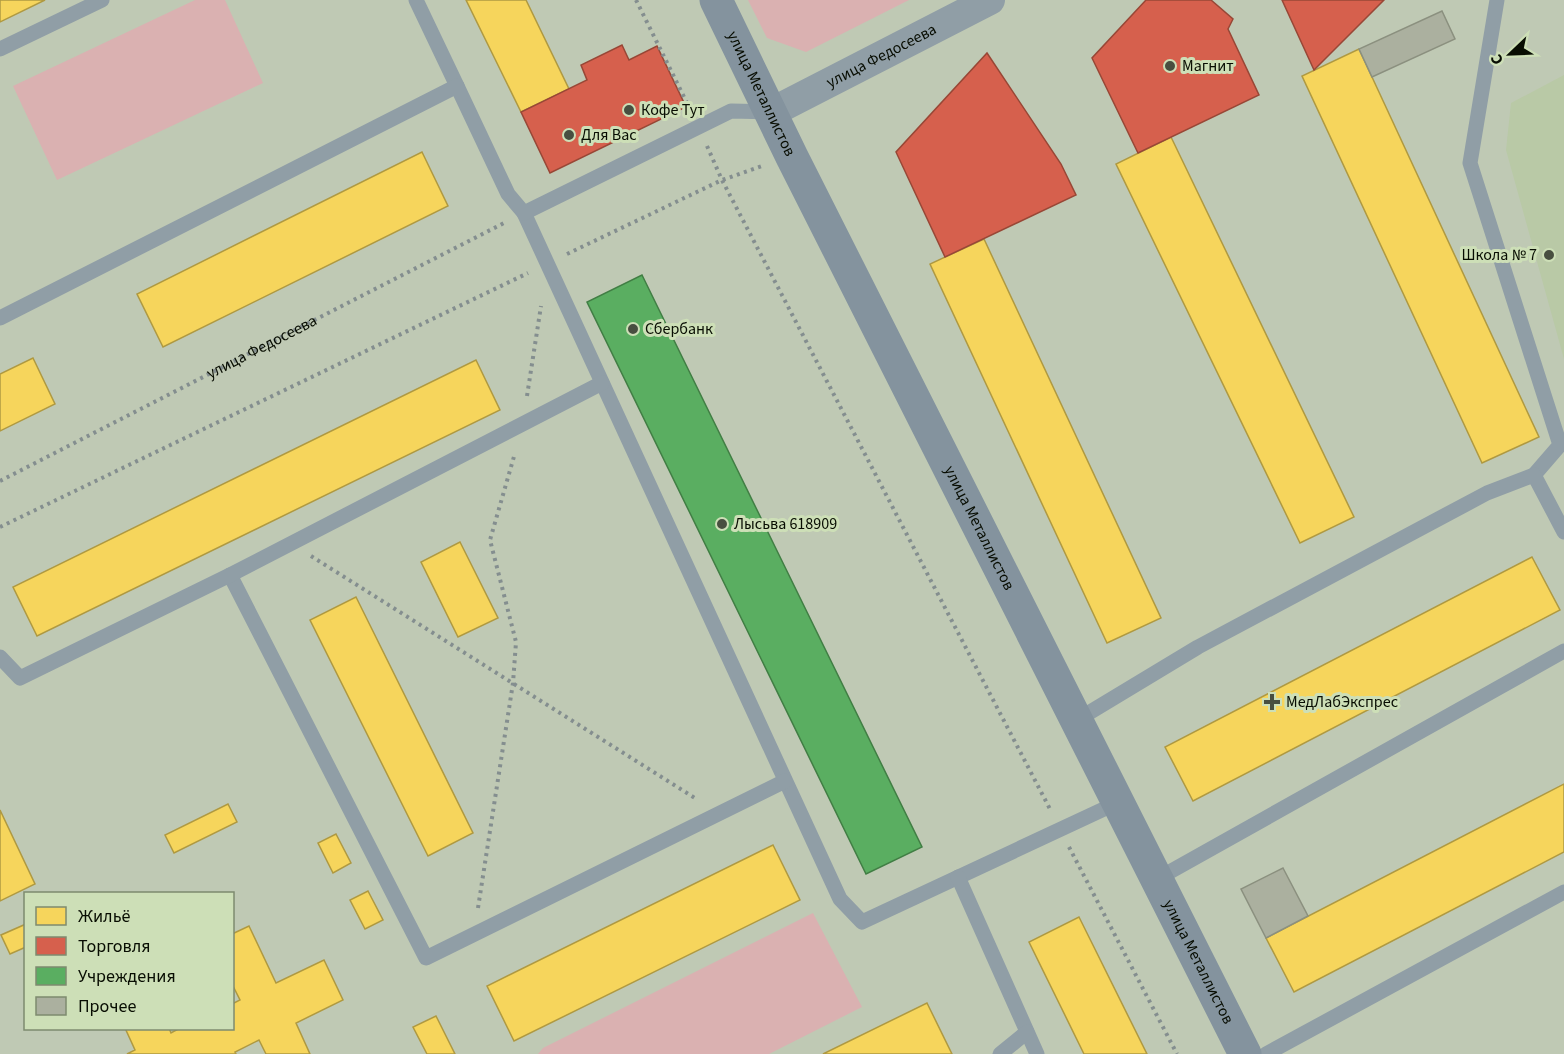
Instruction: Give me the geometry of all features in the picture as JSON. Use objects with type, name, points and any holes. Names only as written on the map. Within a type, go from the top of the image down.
[{"type":"street","name":"улица Металлистов","points":[[716,0],[792,157],[1245,1054]]},
{"type":"street","name":"улица Федосеева","points":[[772,112],[990,0]]},
{"type":"lane","points":[[0,49],[102,0]]},
{"type":"lane","points":[[416,0],[508,195],[524,213],[840,899],[862,922],[1119,802]]},
{"type":"lane","points":[[1077,720],[1198,647],[1487,493],[1533,475],[1560,445],[1470,163],[1497,0]]},
{"type":"lane","points":[[0,318],[457,86]]},
{"type":"lane","points":[[524,213],[731,111],[772,112]]},
{"type":"lane","points":[[0,657],[20,678],[230,575],[602,383]]},
{"type":"lane","points":[[1533,475],[1564,532]]},
{"type":"lane","points":[[230,575],[426,958],[786,781]]},
{"type":"lane","points":[[1157,879],[1564,651]]},
{"type":"lane","points":[[958,878],[1037,1054]]},
{"type":"lane","points":[[1266,1054],[1564,892]]},
{"type":"lane","points":[[1000,1054],[1027,1032]]},
{"type":"path","points":[[636,0],[699,127],[722,180],[1177,1054]]},
{"type":"path","points":[[0,527],[722,180],[792,157]]},
{"type":"path","name":"улица Федосеева","points":[[0,481],[524,213]]},
{"type":"path","points":[[474,935],[513,683],[516,642],[490,540],[523,425],[548,264]]},
{"type":"path","points":[[291,544],[719,813]]},
{"type":"shaded area","points":[[195,0],[225,0],[263,83],[57,180],[13,86]]},
{"type":"shaded area","points":[[748,0],[909,0],[806,52],[767,38]]},
{"type":"shaded area","name":"Школа № 7","points":[[1564,75],[1564,359],[1506,150],[1511,103]]},
{"type":"shaded area","points":[[813,913],[862,1007],[769,1054],[538,1054],[543,1048]]},
{"type":"building: Жильё","points":[[0,0],[45,0],[0,22]]},
{"type":"building: Жильё","points":[[466,0],[526,0],[569,89],[521,112]]},
{"type":"building: Жильё","points":[[1359,49],[1539,437],[1482,463],[1302,76]]},
{"type":"building: Жильё","points":[[1171,137],[1354,517],[1300,543],[1116,164]]},
{"type":"building: Жильё","points":[[422,152],[448,206],[163,347],[137,294]]},
{"type":"building: Жильё","points":[[984,239],[1161,618],[1107,643],[930,264]]},
{"type":"building: Жильё","points":[[33,358],[55,404],[0,431],[0,374]]},
{"type":"building: Жильё","points":[[476,360],[500,410],[37,636],[13,587]]},
{"type":"building: Жильё","points":[[460,542],[498,618],[458,637],[421,562]]},
{"type":"building: Жильё","points":[[1532,557],[1560,610],[1193,801],[1165,747]]},
{"type":"building: Жильё","points":[[356,597],[473,833],[428,856],[310,620]]},
{"type":"building: Жильё","points":[[1564,784],[1564,852],[1294,992],[1266,938]]},
{"type":"building: Жильё","points":[[228,804],[237,822],[174,853],[165,835]]},
{"type":"building: Жильё","points":[[0,810],[35,884],[0,901]]},
{"type":"building: Жильё","points":[[336,834],[351,863],[333,873],[318,843]]},
{"type":"building: Жильё","points":[[773,845],[800,900],[514,1041],[487,986]]},
{"type":"building: Жильё","points":[[368,891],[383,920],[365,929],[350,900]]},
{"type":"building: Жильё","points":[[1079,917],[1147,1054],[1084,1054],[1029,942]]},
{"type":"building: Жильё","points":[[24,925],[24,948],[10,954],[1,935]]},
{"type":"building: Жильё","points":[[249,926],[276,983],[324,960],[343,1000],[296,1023],[310,1054],[266,1054],[259,1040],[235,1052],[236,1054],[127,1054],[135,1050],[126,1030],[170,1030],[171,1033],[176,1030],[234,1030],[234,1003],[240,1000],[234,988],[234,933]]},
{"type":"building: Жильё","points":[[927,1003],[952,1054],[823,1054]]},
{"type":"building: Жильё","points":[[436,1016],[455,1054],[427,1054],[413,1027]]},
{"type":"building: Торговля","points":[[1146,0],[1211,0],[1233,19],[1228,29],[1259,95],[1138,153],[1092,58]]},
{"type":"building: Торговля","points":[[1282,0],[1384,0],[1314,70]]},
{"type":"building: Торговля","points":[[622,45],[629,60],[657,46],[686,107],[550,173],[521,112],[587,80],[581,65]]},
{"type":"building: Торговля","points":[[987,53],[1061,164],[1076,195],[945,257],[896,152]]},
{"type":"building: Учреждения","points":[[642,275],[922,847],[866,874],[587,302]]},
{"type":"building: Прочее","points":[[1442,11],[1455,39],[1372,77],[1359,49]]},
{"type":"building: Прочее","points":[[1283,868],[1308,916],[1266,938],[1241,889]]},
{"type":"place","name":"Магнит","points":[[1170,66]]},
{"type":"place","name":"Кофе Тут","points":[[629,110]]},
{"type":"place","name":"Для Вас","points":[[569,135]]},
{"type":"place","name":"Школа № 7","points":[[1549,255]]},
{"type":"place","name":"Сбербанк","points":[[633,329]]},
{"type":"place","name":"Лысьва 618909","points":[[722,524]]},
{"type":"place","name":"МедЛабЭкспрес","points":[[1272,702]]}]
